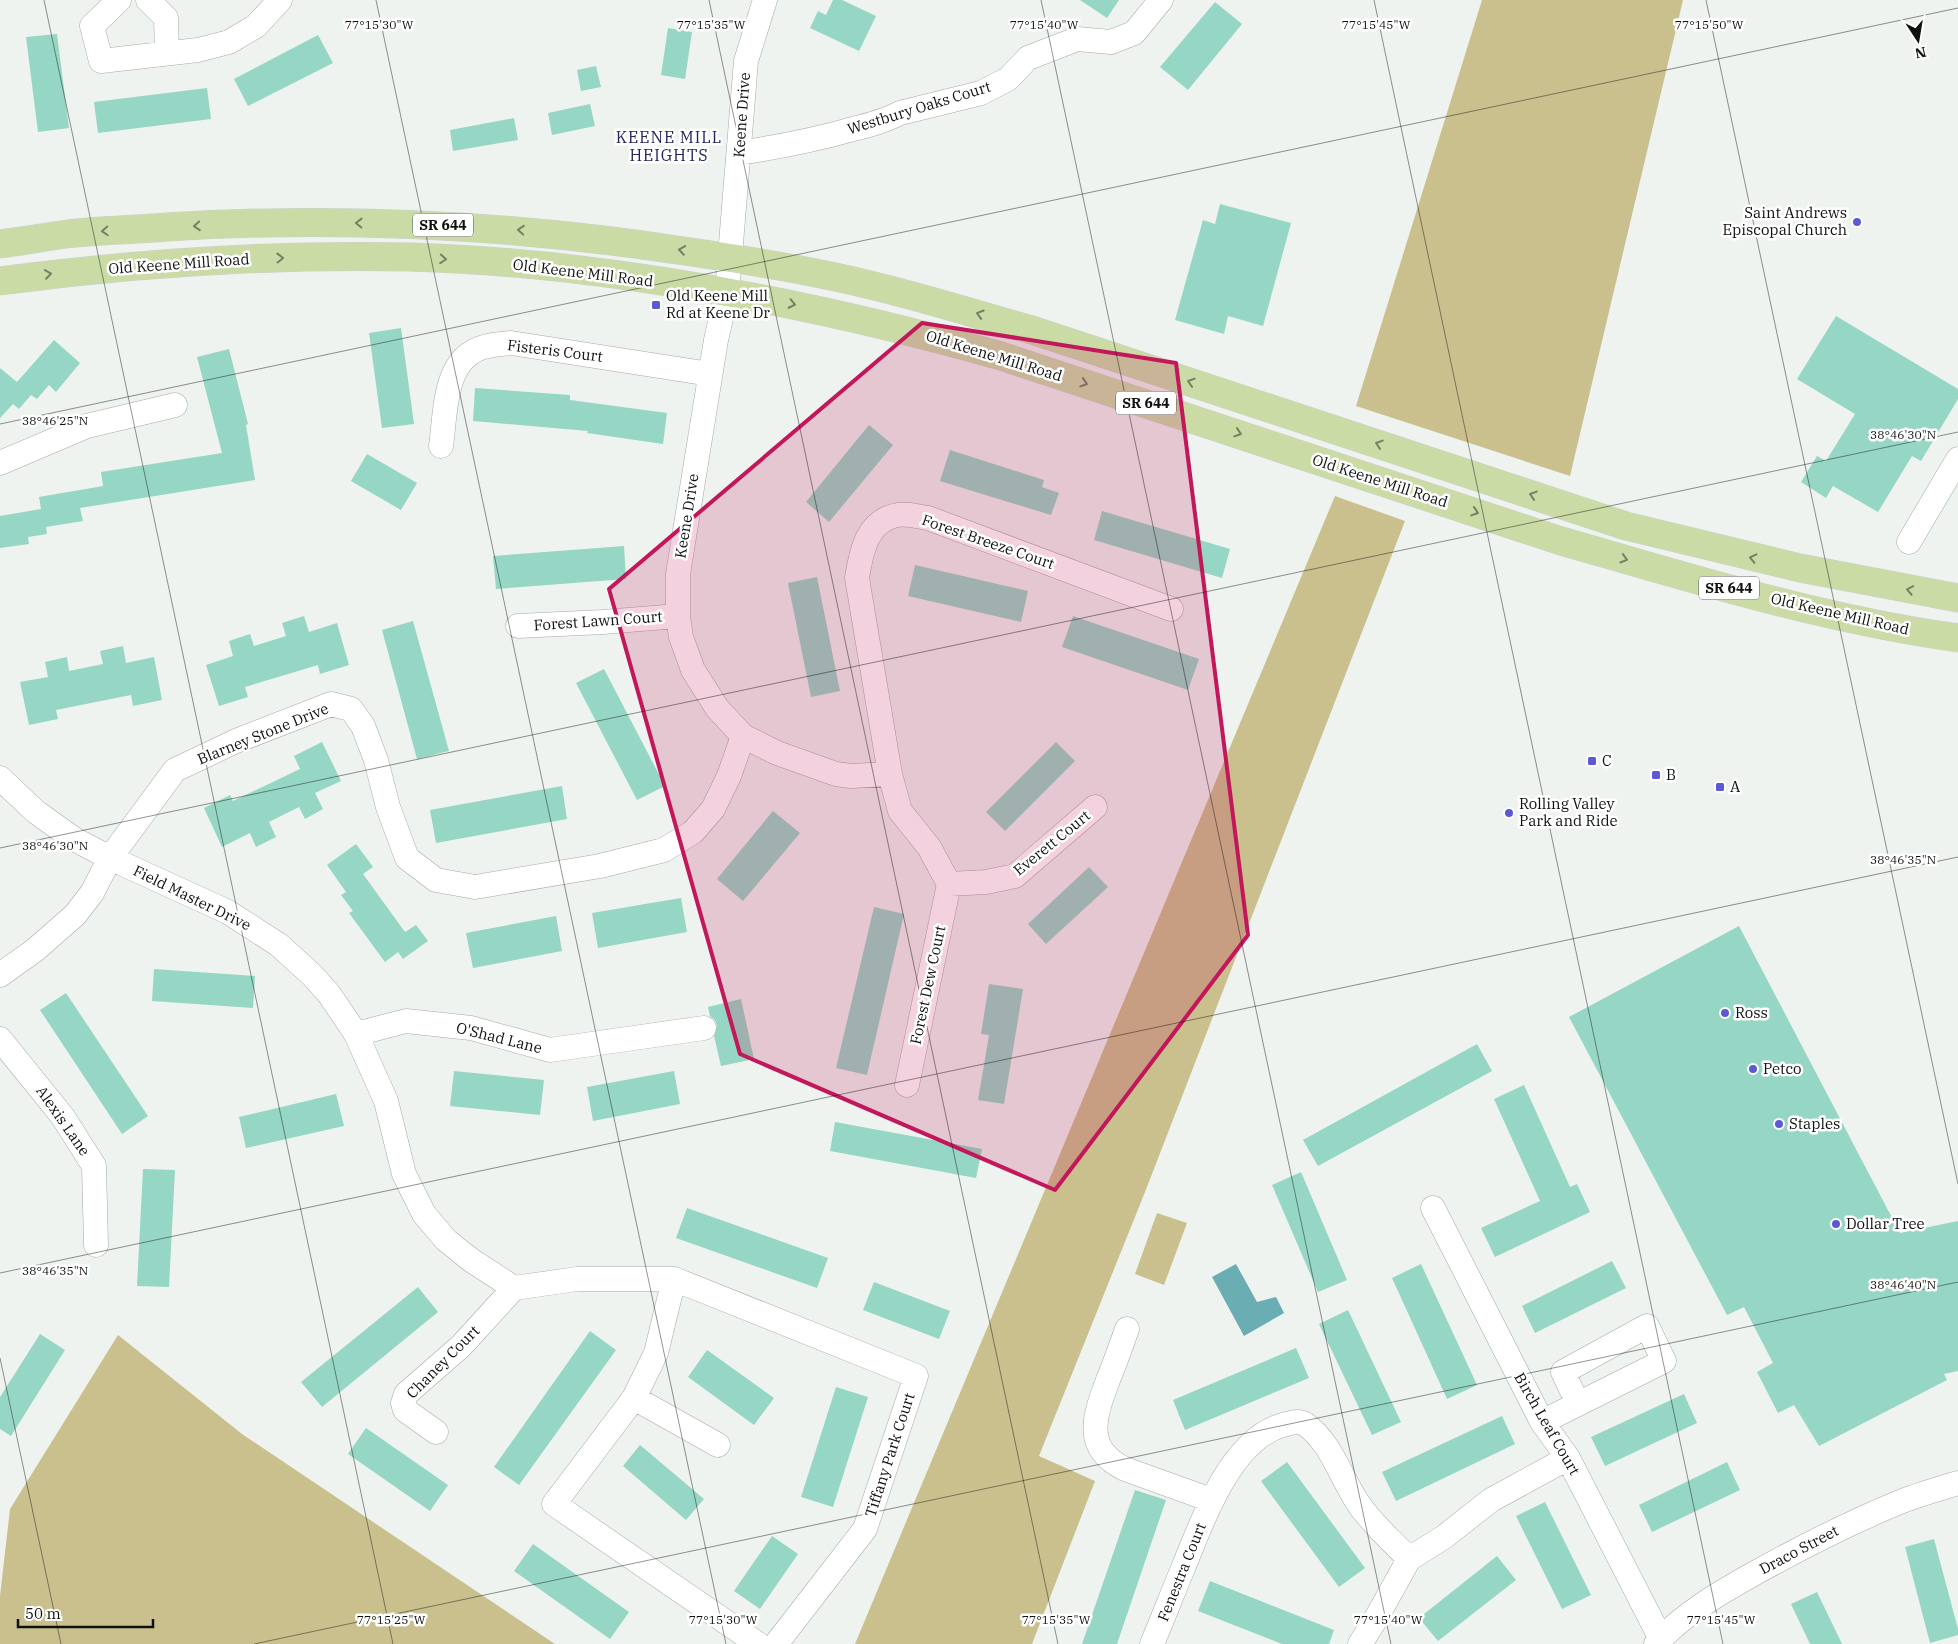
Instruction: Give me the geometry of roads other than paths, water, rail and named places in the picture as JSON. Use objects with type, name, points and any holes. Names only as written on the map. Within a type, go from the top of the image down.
[{"type":"main road","name":"SR 644","points":[[0,244],[70,233],[206,225],[298,222],[418,224],[528,231],[622,241],[731,258],[868,284],[939,302],[1032,330],[1626,526],[1800,568],[1958,598]]},
{"type":"main road","name":"Old Keene Mill Road","points":[[0,281],[59,273],[185,261],[411,257],[594,272],[727,292],[908,330],[1001,356],[1550,537],[1635,563],[1883,626],[1958,638]]},
{"type":"street","points":[[119,0],[92,26],[101,61],[198,50],[229,42],[256,26],[280,0]]},
{"type":"street","points":[[148,0],[166,18],[167,53]]},
{"type":"street","name":"Keene Drive","points":[[765,0],[746,61],[727,292],[710,374],[678,574],[678,616],[682,637],[693,670],[707,695],[743,736],[777,753],[836,774],[852,776],[890,774]]},
{"type":"street","name":"Westbury Oaks Court","points":[[739,153],[788,146],[889,119],[900,113],[982,93],[1008,79],[1028,58],[1077,39],[1111,42],[1134,33],[1160,0]]},
{"type":"street","name":"Fisteris Court","points":[[441,446],[451,378],[462,360],[483,347],[511,343],[710,374]]},
{"type":"street","points":[[0,463],[87,426],[175,405]]},
{"type":"street","points":[[1909,542],[1958,459]]},
{"type":"street","name":"Forest Breeze Court","points":[[890,774],[857,578],[860,555],[870,533],[882,520],[899,514],[928,518],[1171,609]]},
{"type":"street","name":"Forest Lawn Court","points":[[518,626],[678,616]]},
{"type":"street","name":"Blarney Stone Drive","points":[[0,975],[35,950],[75,915],[92,893],[110,858],[175,770],[236,741],[331,704],[351,708],[362,726],[376,760],[388,807],[407,858],[436,880],[475,887],[600,866],[664,850],[693,832],[713,809],[743,736]]},
{"type":"street","points":[[890,774],[900,811],[929,847],[949,884]]},
{"type":"street","name":"Field Master Drive","points":[[0,778],[36,812],[74,839],[110,858],[228,912],[279,945],[312,975],[329,994],[356,1034],[386,1101],[404,1174],[424,1214],[452,1245],[514,1288]]},
{"type":"street","name":"Everett Court","points":[[949,884],[986,882],[1015,876],[1096,807]]},
{"type":"street","name":"Forest Dew Court","points":[[907,1085],[949,884]]},
{"type":"street","name":"O'Shad Lane","points":[[356,1034],[406,1021],[471,1028],[550,1050],[704,1028]]},
{"type":"street","name":"Alexis Lane","points":[[1,1043],[63,1117],[94,1166],[96,1245]]},
{"type":"street","name":"Birch Leaf Court","points":[[1433,1208],[1542,1422],[1568,1458],[1658,1642]]},
{"type":"street","name":"Tiffany Park Court","points":[[514,1288],[577,1279],[674,1279],[916,1376],[866,1529],[776,1644]]},
{"type":"street","points":[[674,1279],[656,1353],[634,1398],[554,1504],[758,1644]]},
{"type":"street","name":"Chaney Court","points":[[436,1432],[405,1410],[403,1403],[406,1394],[461,1346],[514,1288]]},
{"type":"street","points":[[1127,1328],[1096,1415],[1096,1435],[1103,1452],[1112,1462],[1125,1469],[1211,1500]]},
{"type":"street","points":[[634,1398],[718,1445]]},
{"type":"street","points":[[1542,1422],[1578,1404]]},
{"type":"street","name":"Fenestra Court","points":[[1161,1641],[1211,1500],[1243,1451],[1262,1434],[1272,1428],[1296,1422],[1304,1423],[1318,1436],[1335,1461],[1358,1504],[1409,1559]]},
{"type":"street","points":[[1360,1644],[1409,1559],[1444,1537],[1491,1500],[1568,1458]]},
{"type":"street","name":"Draco Street","points":[[1658,1642],[1679,1622],[1721,1592],[1791,1553],[1855,1521],[1902,1501],[1958,1483]]},
{"type":"water","points":[[1236,1264],[1257,1302],[1276,1297],[1284,1313],[1244,1336],[1212,1277]]},
{"type":"place","name":"Saint Andrews Episcopal Church","points":[[1857,222]]},
{"type":"place","name":"Old Keene Mill Rd at Keene Dr","points":[[656,305]]},
{"type":"place","name":"C","points":[[1592,761]]},
{"type":"place","name":"B","points":[[1656,775]]},
{"type":"place","name":"A","points":[[1720,787]]},
{"type":"place","name":"Rolling Valley Park and Ride","points":[[1509,813]]},
{"type":"place","name":"Ross","points":[[1725,1013]]},
{"type":"place","name":"Petco","points":[[1753,1069]]},
{"type":"place","name":"Staples","points":[[1779,1124]]},
{"type":"place","name":"Dollar Tree","points":[[1836,1224]]},
{"type":"district","name":"KEENE MILL HEIGHTS","points":[[669,146]]}]
